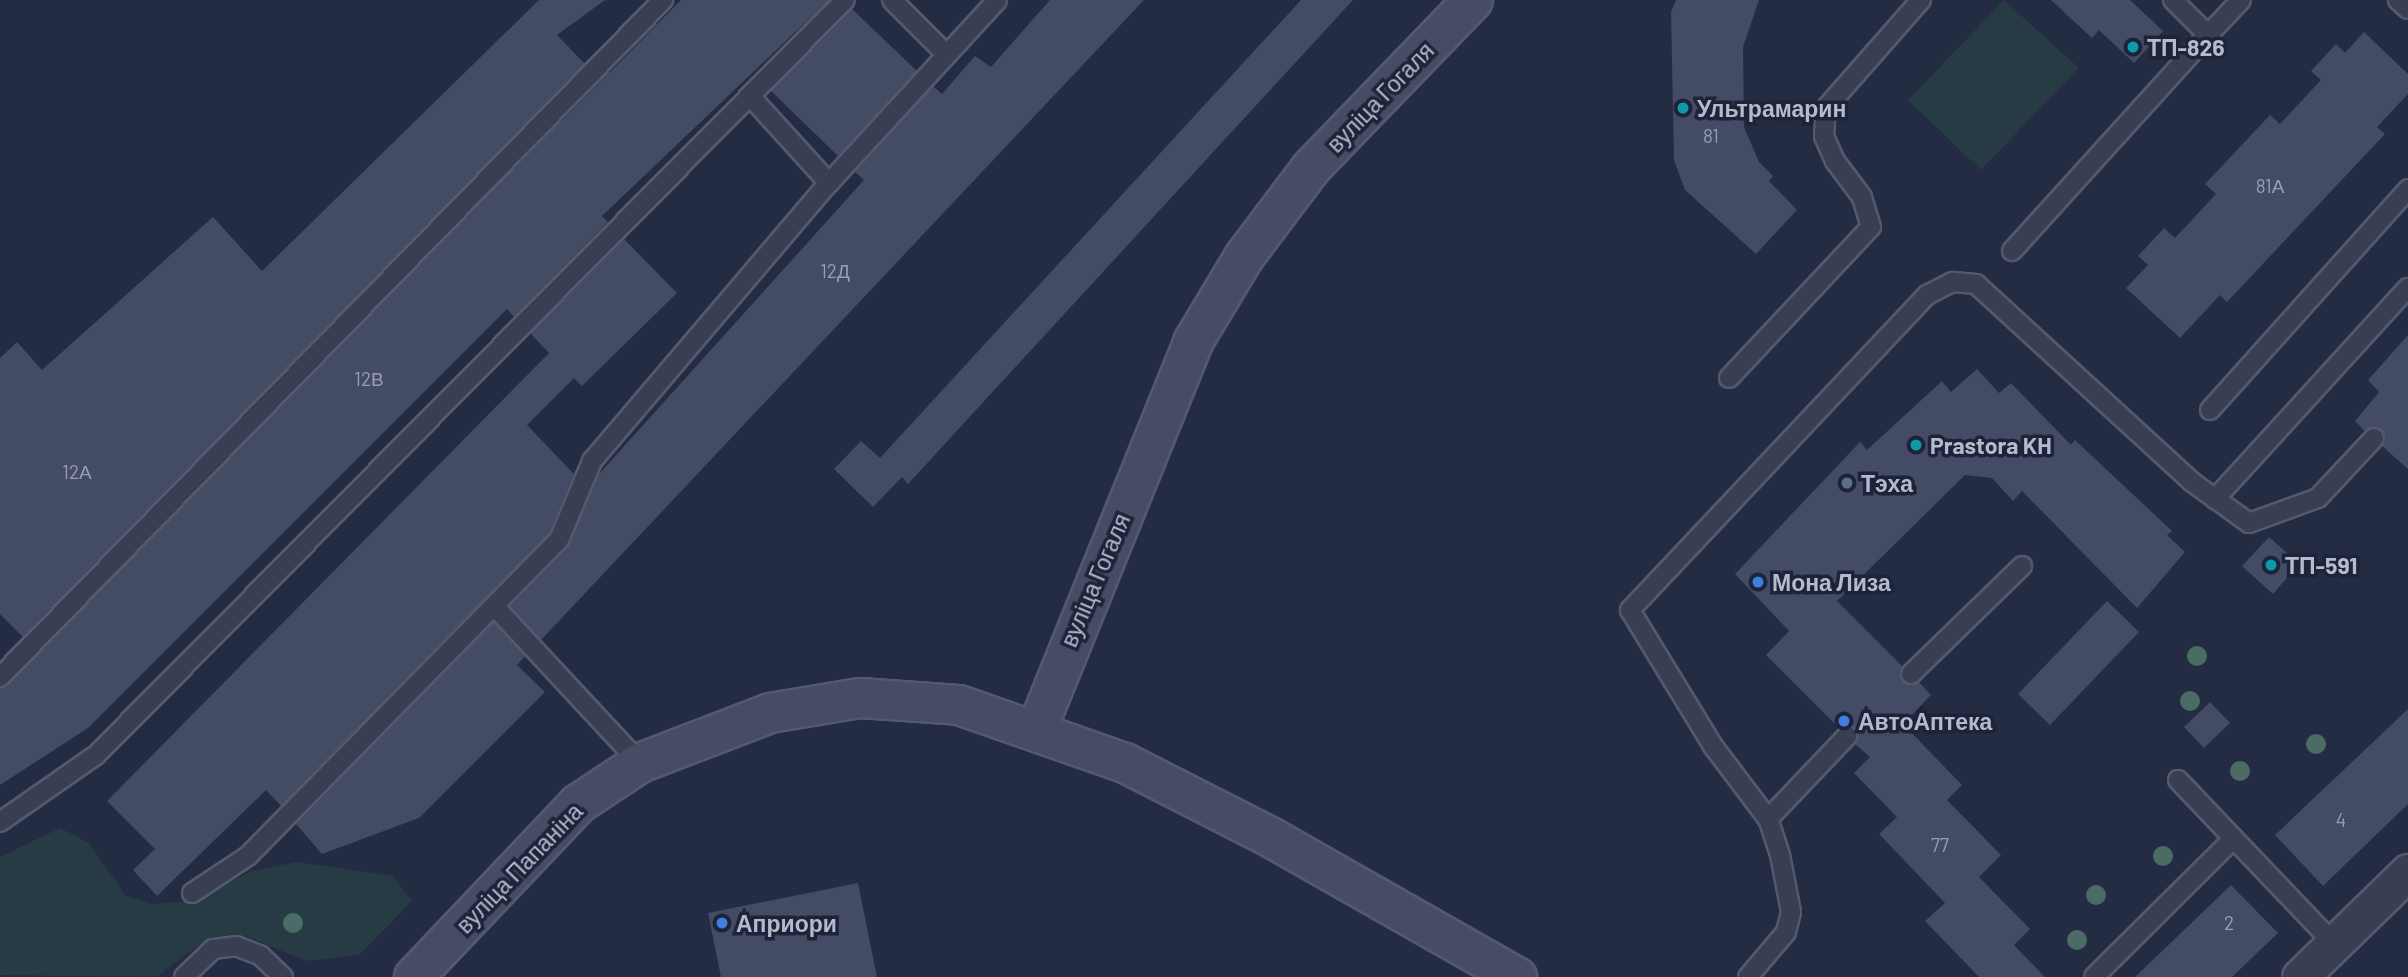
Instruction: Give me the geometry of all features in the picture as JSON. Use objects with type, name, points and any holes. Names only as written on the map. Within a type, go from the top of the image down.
[{"type":"street","name":"вуліца Гогаля","points":[[1037,729],[1193,342],[1244,257],[1311,168],[1473,0]]},
{"type":"street","name":"вуліца Папаніна","points":[[414,977],[578,804],[640,763],[771,713],[860,698],[959,705],[1037,729]]},
{"type":"street","points":[[1037,729],[1125,763],[1272,838],[1517,977]]},
{"type":"street","points":[[2300,977],[2408,872]]},
{"type":"lane","points":[[0,677],[663,0]]},
{"type":"lane","points":[[0,822],[96,755],[845,0]]},
{"type":"lane","points":[[892,0],[945,53]]},
{"type":"lane","points":[[192,893],[248,856],[559,540],[592,461],[829,183],[945,53],[997,0]]},
{"type":"lane","points":[[1729,378],[1871,227],[1862,197],[1835,160],[1824,136],[1826,108],[1921,0]]},
{"type":"lane","points":[[2173,0],[2208,35]]},
{"type":"lane","points":[[2012,251],[2241,0]]},
{"type":"lane","points":[[2398,0],[2408,9]]},
{"type":"lane","points":[[751,97],[829,183]]},
{"type":"lane","points":[[2210,410],[2408,189]]},
{"type":"lane","points":[[1748,977],[1786,932],[1791,912],[1768,819],[1713,746],[1625,602],[1927,295],[1953,282],[1976,284],[2215,499],[2249,523],[2318,498],[2374,439]]},
{"type":"lane","points":[[2215,499],[2408,288]]},
{"type":"lane","points":[[1910,674],[2022,566]]},
{"type":"lane","points":[[495,607],[640,763]]},
{"type":"lane","points":[[1768,819],[1847,736]]},
{"type":"lane","points":[[2178,780],[2232,840],[2334,944]]},
{"type":"lane","points":[[2094,977],[2232,840]]},
{"type":"lane","points":[[184,977],[213,949],[236,946],[260,955],[283,977]]},
{"type":"shaded area","points":[[2004,0],[2079,68],[1981,170],[1908,100]]},
{"type":"shaded area","points":[[60,828],[89,843],[125,895],[151,904],[197,900],[251,871],[297,862],[393,876],[412,901],[359,955],[306,961],[246,936],[210,937],[156,977],[0,975],[0,857]]},
{"type":"building","points":[[539,0],[605,0],[557,35],[585,64],[23,637],[0,614],[0,358],[17,342],[42,370],[213,217],[262,271]]},
{"type":"building","points":[[681,0],[829,0],[602,216],[608,222],[514,317],[507,309],[88,728],[0,785],[0,688]]},
{"type":"building","points":[[1050,0],[1144,0],[541,640],[510,606],[567,548],[599,474],[864,180],[855,172],[933,86],[942,94],[975,56],[991,67]]},
{"type":"building","points":[[1301,0],[1353,0],[908,484],[902,477],[873,507],[834,469],[861,441],[880,458]]},
{"type":"building","points":[[1676,0],[1759,0],[1743,47],[1744,127],[1759,162],[1773,176],[1769,181],[1797,210],[1756,254],[1685,190],[1674,160],[1671,12]]},
{"type":"building","points":[[2051,0],[2130,0],[2163,31],[2134,63],[2099,30],[2092,38]]},
{"type":"building","points":[[852,9],[917,71],[838,156],[771,91]]},
{"type":"building","points":[[2364,32],[2408,74],[2408,94],[2377,127],[2385,134],[2227,302],[2220,295],[2180,338],[2126,288],[2148,265],[2138,256],[2164,228],[2175,238],[2216,194],[2205,184],[2270,115],[2280,124],[2321,80],[2311,71],[2336,44],[2345,53]]},
{"type":"building","points":[[624,239],[677,293],[582,386],[574,378],[527,425],[574,474],[549,534],[281,806],[266,790],[157,896],[133,870],[155,849],[107,801],[549,353],[530,333]]},
{"type":"building","points":[[2408,335],[2408,469],[2382,446],[2381,429],[2365,431],[2355,421],[2379,392],[2368,380]]},
{"type":"building","points":[[1977,369],[1999,393],[2011,383],[2071,445],[2075,440],[2172,531],[2167,535],[2185,552],[2137,608],[2022,491],[2013,501],[1992,478],[1965,475],[1837,601],[1903,667],[1903,682],[1919,682],[1931,695],[1903,724],[1962,785],[1947,800],[2001,855],[1979,877],[2030,929],[2014,945],[2045,977],[1979,977],[1925,921],[1945,903],[1879,834],[1897,817],[1854,773],[1870,757],[1855,744],[1858,732],[1849,725],[1839,728],[1766,655],[1789,631],[1735,574],[1860,442],[1867,450],[1942,381],[1951,392]]},
{"type":"building","name":"ТП-591","points":[[2269,537],[2299,564],[2273,594],[2242,566]]},
{"type":"building","points":[[2107,601],[2139,632],[2050,725],[2018,694]]},
{"type":"building","points":[[494,622],[525,656],[517,665],[545,692],[419,818],[322,854],[296,824]]},
{"type":"building","points":[[2210,702],[2230,723],[2204,748],[2184,727]]},
{"type":"building","points":[[2408,709],[2408,804],[2323,886],[2275,835]]},
{"type":"building","points":[[858,883],[877,977],[721,977],[708,913]]},
{"type":"building","points":[[2231,885],[2278,933],[2232,977],[2135,977]]},
{"type":"place","name":"ТП-826","points":[[2133,47]]},
{"type":"place","name":"Ультрамарин","points":[[1683,108]]},
{"type":"place","name":"Prastora KH","points":[[1916,445]]},
{"type":"place","name":"Тэха","points":[[1847,483]]},
{"type":"place","name":"ТП-591","points":[[2271,565]]},
{"type":"place","name":"Мона Лиза","points":[[1758,582]]},
{"type":"place","name":"АвтоАптека","points":[[1844,721]]},
{"type":"place","name":"Априори","points":[[722,923]]}]
